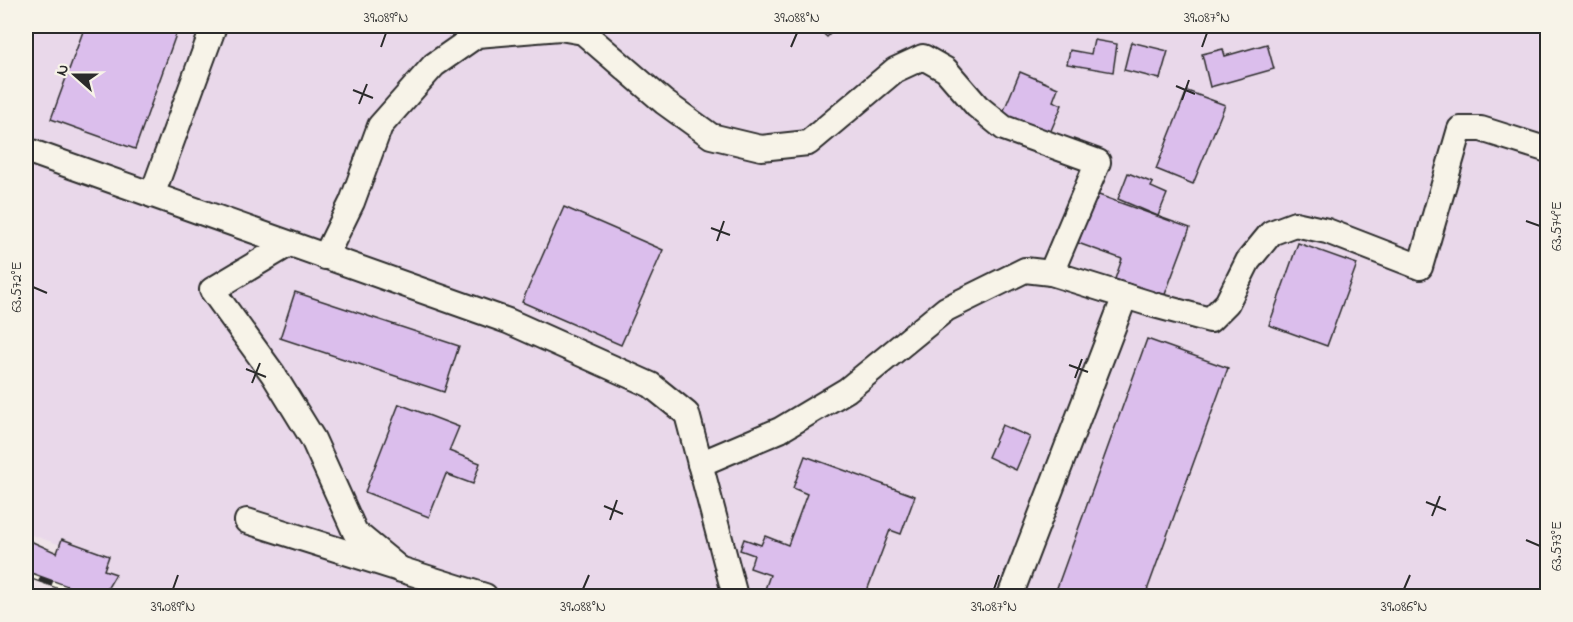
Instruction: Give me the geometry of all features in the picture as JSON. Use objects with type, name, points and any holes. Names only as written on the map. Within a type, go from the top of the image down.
[{"type":"street","points":[[152,195],[214,26]]},
{"type":"street","points":[[325,257],[352,202],[380,126],[434,65],[477,34],[560,28],[583,32],[664,102],[711,136],[761,148],[808,143],[895,70],[923,57],[946,70],[977,106],[1004,128],[1098,162],[1052,273]]},
{"type":"street","points":[[700,464],[780,430],[847,390],[946,309],[1025,270],[1052,273],[1210,320],[1227,303],[1248,261],[1271,233],[1295,224],[1327,231],[1420,267],[1460,129],[1480,129],[1548,150]]},
{"type":"street","points":[[26,150],[507,321],[651,385],[687,414],[735,597]]},
{"type":"street","points":[[289,244],[212,290],[273,374],[313,439],[355,532],[401,570]]},
{"type":"street","points":[[1010,597],[1125,296]]},
{"type":"street","points":[[247,521],[485,597]]},
{"type":"shaded area","points":[[26,26],[1547,26],[1547,596],[67,596],[81,552],[26,533]]},
{"type":"building","points":[[85,26],[179,26],[135,149],[51,119]]},
{"type":"building","points":[[815,26],[838,26],[827,37]]},
{"type":"building","points":[[1252,26],[1296,26],[1295,30]]},
{"type":"building","points":[[1094,40],[1117,44],[1113,72],[1067,64],[1070,50],[1091,54]]},
{"type":"building","points":[[1131,42],[1168,51],[1160,79],[1124,70]]},
{"type":"building","points":[[1267,44],[1274,69],[1210,87],[1202,54],[1223,49],[1225,56]]},
{"type":"building","points":[[1020,72],[1058,88],[1053,101],[1062,105],[1049,135],[1002,115]]},
{"type":"building","points":[[1187,91],[1225,105],[1193,184],[1156,169]]},
{"type":"building","points":[[1128,173],[1153,183],[1151,187],[1167,194],[1158,216],[1118,199]]},
{"type":"building","points":[[1096,194],[1190,228],[1164,297],[1115,279],[1122,259],[1078,243]]},
{"type":"building","points":[[564,207],[663,250],[621,345],[522,302]]},
{"type":"building","points":[[1298,243],[1357,264],[1327,346],[1269,325]]},
{"type":"building","points":[[295,292],[459,346],[444,392],[280,338]]},
{"type":"building","points":[[1147,339],[1228,368],[1145,596],[1054,596]]},
{"type":"building","points":[[399,404],[459,427],[449,451],[480,463],[473,484],[446,474],[429,517],[365,492]]},
{"type":"building","points":[[1002,425],[1030,437],[1016,470],[988,457]]},
{"type":"building","points":[[805,456],[915,496],[901,534],[890,530],[865,596],[775,596],[764,592],[770,575],[750,568],[754,555],[740,550],[744,539],[761,545],[765,536],[788,545],[807,494],[793,488]]},
{"type":"building","points":[[26,539],[57,553],[62,539],[109,556],[104,570],[116,574],[103,596],[88,596],[26,573]]},
{"type":"railway","points":[[26,574],[87,596]]}]
